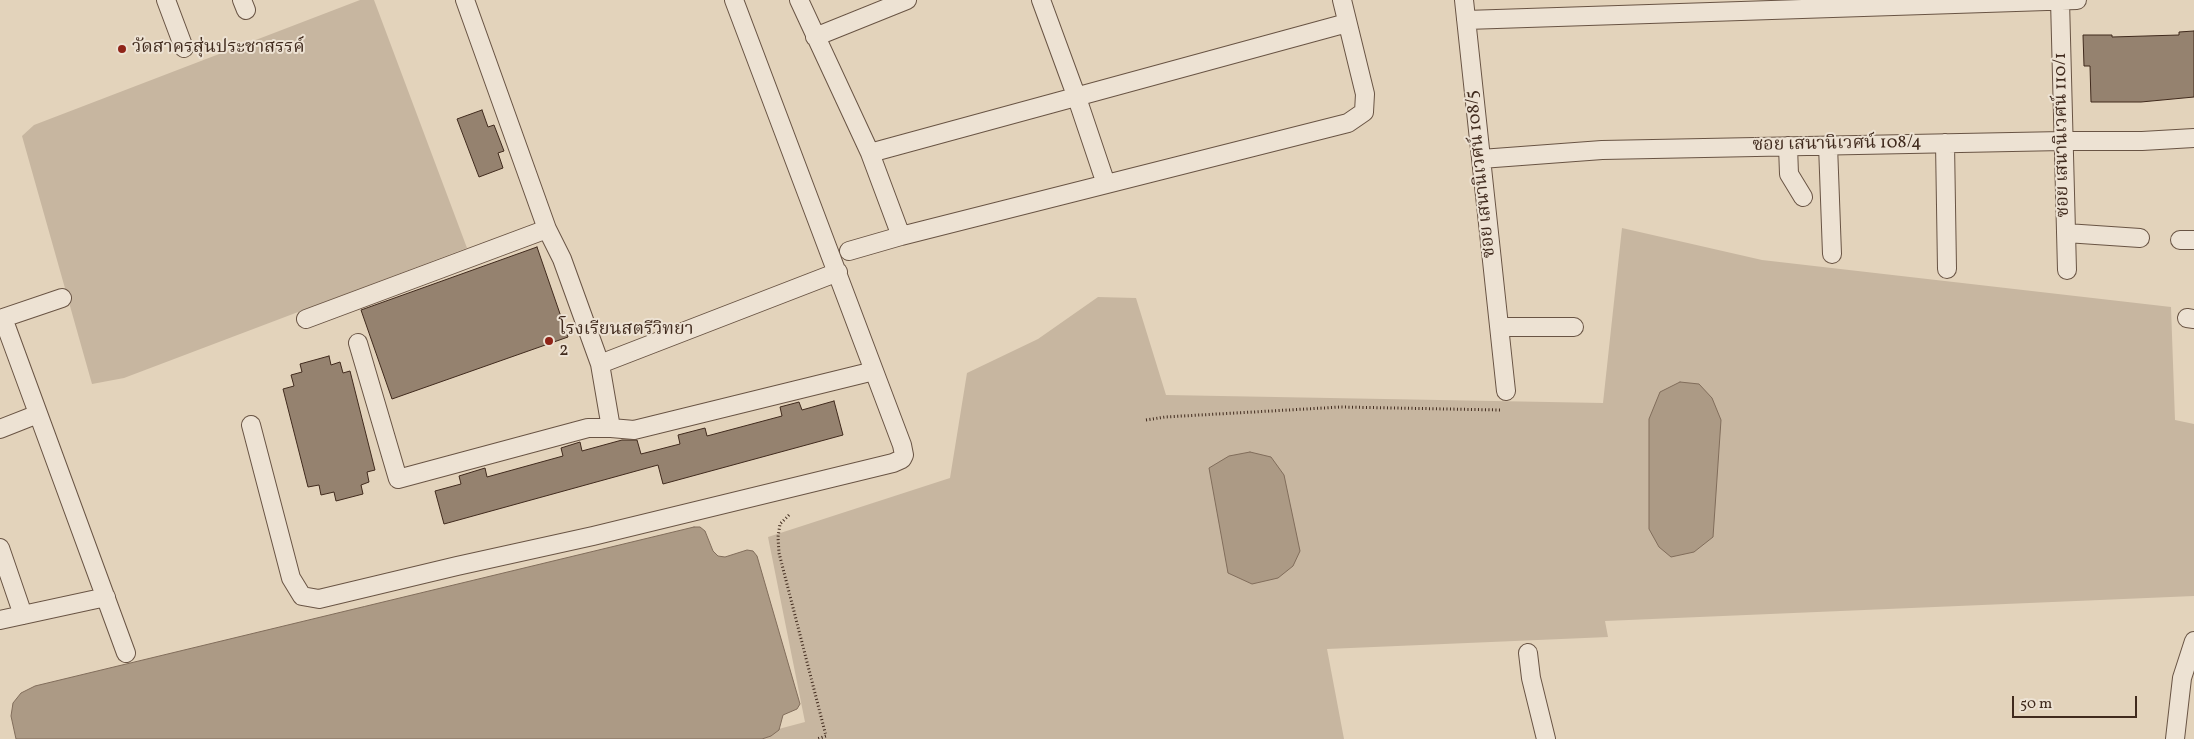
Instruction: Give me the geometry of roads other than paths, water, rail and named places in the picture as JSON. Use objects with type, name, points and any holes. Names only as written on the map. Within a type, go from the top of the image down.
[{"type":"street","points":[[166,0],[184,48]]},
{"type":"street","points":[[465,0],[547,229],[562,259],[600,364],[610,428]]},
{"type":"street","points":[[251,425],[291,578],[302,596],[319,600],[457,566],[593,536],[898,461],[904,455],[904,449],[734,0]]},
{"type":"street","points":[[799,0],[870,154],[900,236]]},
{"type":"street","points":[[815,37],[907,0]]},
{"type":"street","points":[[1040,0],[1077,98],[1106,184]]},
{"type":"street","points":[[849,251],[900,236],[1348,123],[1364,112],[1365,94],[1342,0]]},
{"type":"street","name":"ซอย เสนานิเวศน์ 108/5","points":[[1464,0],[1506,392]]},
{"type":"street","name":"ซอย เสนานิเวศน์ 110/1","points":[[2060,0],[2067,270]]},
{"type":"street","points":[[1466,20],[2077,0]]},
{"type":"street","points":[[870,154],[1347,23]]},
{"type":"street","name":"ซอย เสนานิเวศน์ 108/4","points":[[1481,159],[1602,150],[2142,141],[2194,138]]},
{"type":"street","points":[[1946,143],[1947,269]]},
{"type":"street","points":[[1828,145],[1832,254]]},
{"type":"street","points":[[1788,146],[1789,174],[1803,196]]},
{"type":"street","points":[[306,319],[547,229]]},
{"type":"street","points":[[2066,232],[2140,238]]},
{"type":"street","points":[[600,364],[838,272]]},
{"type":"street","points":[[62,298],[2,318],[126,652]]},
{"type":"street","points":[[1499,327],[1574,327]]},
{"type":"street","points":[[358,343],[398,479],[588,428],[634,430],[874,371]]},
{"type":"street","points":[[0,429],[38,414]]},
{"type":"street","points":[[0,548],[23,615]]},
{"type":"street","points":[[0,620],[106,597]]},
{"type":"street","points":[[2175,739],[2182,678],[2194,641]]},
{"type":"street","points":[[1528,653],[1531,678],[1546,739]]},
{"type":"place","name":"วัดสาครสุ่นประชาสรรค์","points":[[122,49]]},
{"type":"place","name":"โรงเรียนสตรีวิทยา 2","points":[[549,341]]}]
